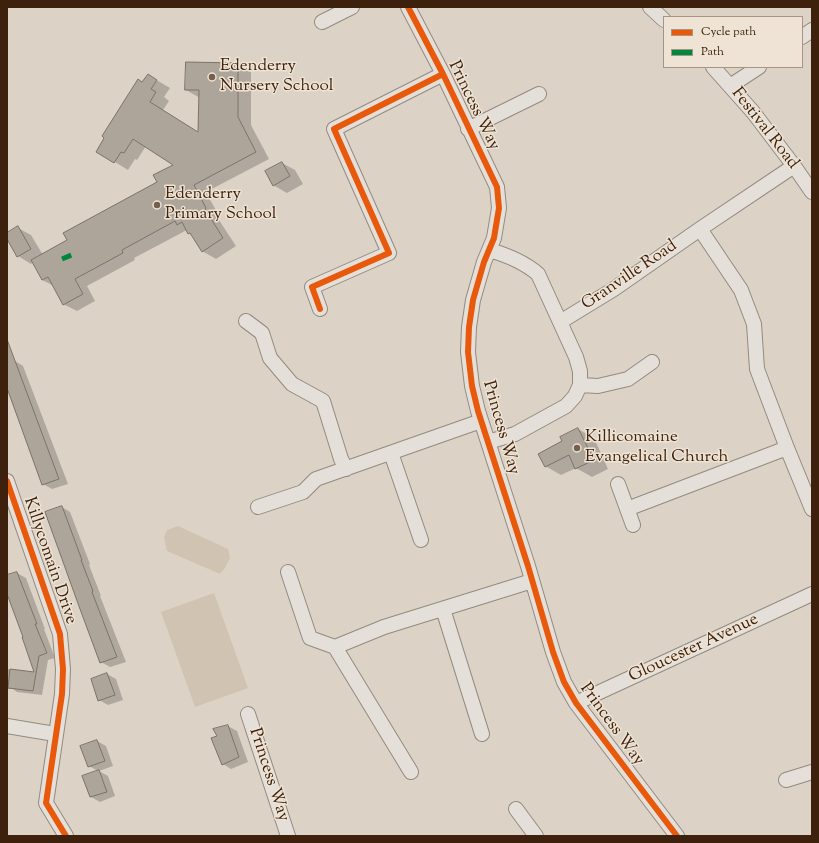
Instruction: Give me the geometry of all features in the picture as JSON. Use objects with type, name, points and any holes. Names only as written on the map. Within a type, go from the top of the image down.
[{"type":"street","points":[[322,22],[352,7]]},
{"type":"street","name":"Princess Way","points":[[408,7],[443,74],[497,187],[499,208],[494,238],[484,262],[473,300],[469,327],[468,352],[472,386],[481,421],[556,662],[564,682],[576,703],[677,836]]},
{"type":"street","points":[[650,7],[663,19]]},
{"type":"street","points":[[803,36],[812,30]]},
{"type":"street","name":"Festival Road","points":[[713,68],[753,112],[812,192]]},
{"type":"street","points":[[730,86],[757,68]]},
{"type":"street","points":[[320,309],[312,287],[389,254],[334,129],[443,74]]},
{"type":"street","points":[[468,129],[539,94]]},
{"type":"street","name":"Granville Road","points":[[560,322],[614,289],[794,166]]},
{"type":"street","points":[[700,229],[741,290],[754,324],[757,369],[812,509]]},
{"type":"street","points":[[488,442],[515,434],[566,406],[575,396],[580,385],[580,371],[576,357],[538,274],[524,264],[489,250]]},
{"type":"street","points":[[246,321],[262,333],[270,358],[292,384],[323,401],[341,459],[346,469]]},
{"type":"street","points":[[580,385],[598,386],[628,379],[652,362]]},
{"type":"street","points":[[258,507],[304,492],[316,480],[481,421]]},
{"type":"street","points":[[627,509],[787,448]]},
{"type":"street","points":[[392,453],[421,540]]},
{"type":"street","name":"Killycomain Drive","points":[[7,481],[60,634],[63,669],[62,694],[46,803],[66,836]]},
{"type":"street","points":[[618,484],[633,525]]},
{"type":"street","points":[[288,572],[310,638],[335,647],[411,772]]},
{"type":"street","points":[[335,647],[384,627],[532,581]]},
{"type":"street","name":"Gloucester Avenue","points":[[576,703],[812,594]]},
{"type":"street","points":[[443,609],[482,734]]},
{"type":"street","name":"Princess Way","points":[[248,714],[288,836]]},
{"type":"street","points":[[7,726],[55,734]]},
{"type":"street","points":[[786,780],[812,772]]},
{"type":"street","points":[[516,809],[536,836]]},
{"type":"shaded area","points":[[178,526],[228,549],[230,558],[220,574],[167,551],[164,537],[167,530]]},
{"type":"shaded area","points":[[214,593],[248,688],[195,707],[161,612]]},
{"type":"building","points":[[186,62],[238,63],[238,117],[256,152],[194,185],[206,208],[205,209],[223,238],[202,252],[190,233],[188,234],[182,222],[177,225],[175,221],[122,250],[123,253],[75,279],[83,294],[63,305],[48,277],[42,280],[31,260],[67,240],[63,233],[157,182],[153,175],[173,165],[133,139],[124,153],[121,152],[114,163],[96,152],[104,138],[102,136],[138,79],[142,82],[148,74],[157,80],[151,89],[156,92],[150,102],[198,132],[199,90],[185,90]]},
{"type":"building","points":[[282,162],[290,176],[273,186],[265,171]]},
{"type":"building","points":[[18,226],[31,249],[17,257],[7,239],[7,233]]},
{"type":"building","points":[[8,342],[59,479],[42,485],[7,388]]},
{"type":"building","name":"Killicomaine Evangelical Church","points":[[578,428],[594,460],[575,469],[569,455],[545,467],[538,454],[562,441],[560,437]]},
{"type":"building","points":[[62,506],[93,591],[92,592],[117,657],[100,663],[45,512]]},
{"type":"building","points":[[17,572],[47,653],[39,656],[33,691],[8,688],[10,669],[34,672],[7,594],[7,575]]},
{"type":"building","points":[[107,673],[115,695],[98,701],[91,679]]},
{"type":"building","points":[[228,725],[239,757],[222,765],[211,738],[217,736],[213,729]]},
{"type":"building","points":[[97,740],[105,761],[88,767],[80,746]]},
{"type":"building","points":[[99,770],[107,792],[90,797],[82,776]]},
{"type":"marked path","points":[[62,259],[74,254]]},
{"type":"cycle path","points":[[408,7],[443,74],[497,187],[499,208],[494,238],[484,262],[473,300],[469,327],[468,352],[472,386],[478,411],[528,566],[553,652],[564,682],[576,703],[677,836]]},
{"type":"cycle path","points":[[320,309],[312,287],[389,253],[334,129],[443,74]]},
{"type":"cycle path","points":[[7,481],[60,634],[63,669],[62,694],[46,803],[66,836]]},
{"type":"place","name":"Edenderry Nursery School","points":[[212,77]]},
{"type":"place","name":"Edenderry Primary School","points":[[157,205]]},
{"type":"place","name":"Killicomaine Evangelical Church","points":[[577,448]]}]
